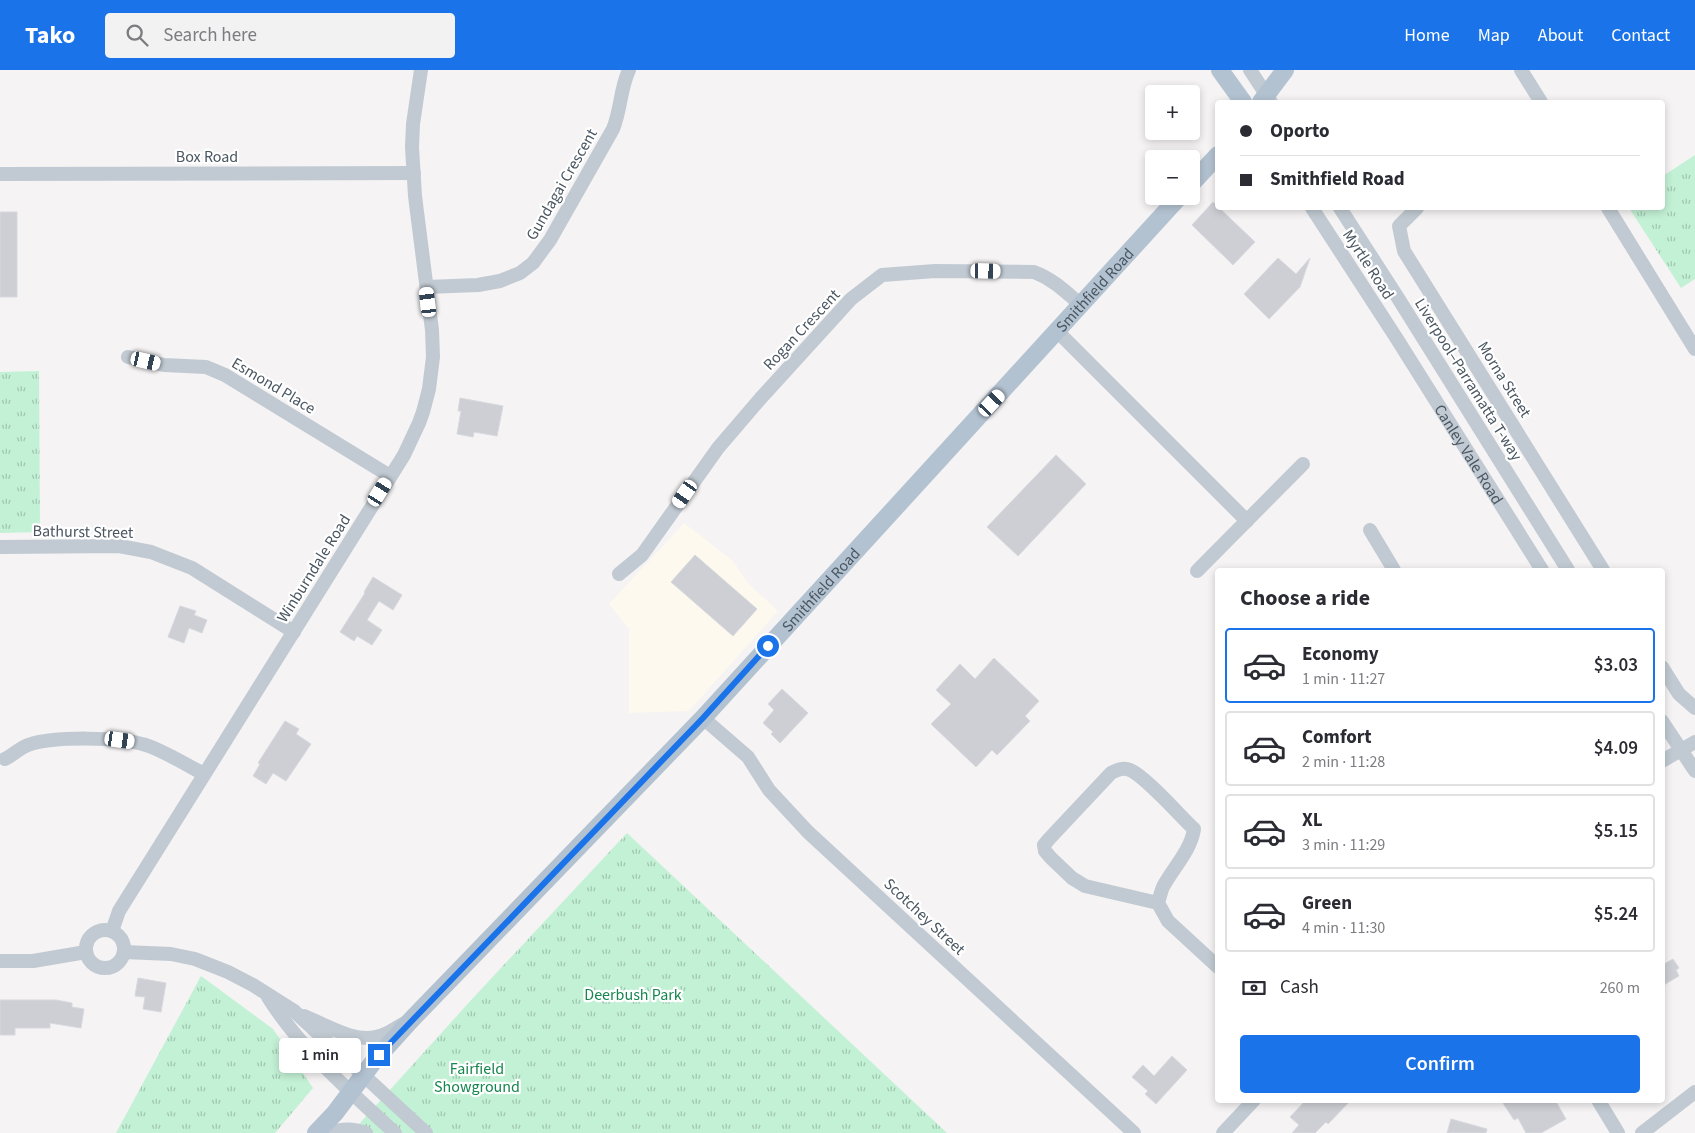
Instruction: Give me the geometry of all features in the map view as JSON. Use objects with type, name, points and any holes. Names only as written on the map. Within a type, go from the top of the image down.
[{"type":"main road","points":[[1220,70],[1242,100]]},
{"type":"main road","points":[[1266,100],[1285,70]]},
{"type":"main road","points":[[1200,174],[1215,158]]},
{"type":"main road","name":"Smithfield Road","points":[[316,1133],[335,1113],[363,1074],[412,1019],[703,718],[1172,205]]},
{"type":"street","name":"Winburndale Road","points":[[112,931],[119,911],[404,455],[419,423],[429,389],[433,344],[415,196],[413,124],[421,70]]},
{"type":"street","name":"Gundagai Crescent","points":[[427,287],[478,285],[500,281],[520,273],[533,263],[550,240],[613,129],[618,118],[622,88],[629,70]]},
{"type":"street","points":[[1250,70],[1266,100]]},
{"type":"street","points":[[1521,70],[1540,100]]},
{"type":"street","name":"Box Road","points":[[0,174],[414,173]]},
{"type":"street","name":"Myrtle Road","points":[[1313,210],[1397,339]]},
{"type":"street","name":"Liverpool–Parramatta T-way","points":[[1341,210],[1409,314],[1567,568]]},
{"type":"street","name":"Morna Street","points":[[1415,210],[1399,226],[1404,251],[1602,568]]},
{"type":"street","points":[[1609,210],[1695,349]]},
{"type":"street","name":"Rogan Crescent","points":[[619,574],[642,556],[718,448],[760,399],[851,299],[882,275],[935,271],[1034,272],[1054,282],[1081,305]]},
{"type":"street","points":[[1057,331],[1247,520]]},
{"type":"street","name":"Canley Vale Road","points":[[1397,339],[1541,568]]},
{"type":"street","name":"Esmond Place","points":[[128,358],[164,365],[206,367],[220,372],[390,476]]},
{"type":"street","points":[[1197,571],[1303,464]]},
{"type":"street","points":[[1370,530],[1393,568]]},
{"type":"street","name":"Bathurst Street","points":[[0,547],[119,546],[151,552],[192,568],[294,632]]},
{"type":"street","points":[[1665,672],[1679,694],[1695,708]]},
{"type":"street","name":"Scotchey Street","points":[[703,718],[748,757],[769,790],[808,832],[1134,1133]]},
{"type":"street","points":[[1665,726],[1695,771]]},
{"type":"street","points":[[5,760],[26,746],[52,740],[120,740],[132,741],[160,750],[204,774]]},
{"type":"street","points":[[1665,759],[1695,742]]},
{"type":"street","points":[[1158,903],[1164,886],[1185,851],[1194,829],[1144,779],[1130,769],[1122,768],[1111,773],[1049,839],[1044,845],[1045,851],[1072,878],[1086,886],[1158,903],[1168,921],[1215,964]]},
{"type":"street","points":[[98,931],[112,931],[122,940],[124,952],[118,963],[108,968],[96,966],[88,958],[86,952],[88,939],[98,931]]},
{"type":"street","points":[[0,961],[33,961],[86,952]]},
{"type":"street","points":[[124,952],[170,954],[195,959],[228,972],[294,1011],[347,1034],[364,1038],[381,1036],[412,1019]]},
{"type":"street","points":[[266,994],[278,1014],[312,1054],[395,1133]]},
{"type":"street","points":[[294,1011],[426,1133]]},
{"type":"street","points":[[1642,1133],[1695,1092]]},
{"type":"street","points":[[1224,1133],[1251,1103]]},
{"type":"street","points":[[1600,1103],[1618,1133]]},
{"type":"street","points":[[331,1133],[350,1129],[366,1133]]},
{"type":"shaded area","points":[[684,523],[733,561],[748,583],[778,611],[689,711],[629,713],[629,629],[609,604]]},
{"type":"green space","points":[[1695,155],[1695,279],[1681,288],[1630,210],[1665,210],[1665,175]]},
{"type":"green space","points":[[39,371],[40,532],[0,533],[0,372]]},
{"type":"green space","name":"Deerbush Park","points":[[627,833],[947,1133],[351,1133],[473,998]]},
{"type":"green space","points":[[201,976],[273,1029],[313,1088],[275,1133],[116,1133]]},
{"type":"building","points":[[1213,202],[1215,210],[1221,210],[1255,242],[1233,265],[1192,225]]},
{"type":"building","points":[[0,212],[17,212],[17,297],[0,297]]},
{"type":"building","points":[[1278,258],[1296,274],[1310,258],[1300,287],[1269,319],[1244,294]]},
{"type":"building","points":[[460,398],[503,406],[497,436],[474,432],[473,437],[457,434],[461,411],[458,411]]},
{"type":"building","points":[[1056,455],[1086,484],[1018,556],[987,527]]},
{"type":"building","points":[[695,555],[757,609],[733,636],[671,582]]},
{"type":"building","points":[[373,577],[402,595],[393,610],[379,601],[367,620],[382,630],[372,645],[357,636],[354,641],[340,632]]},
{"type":"building","points":[[180,606],[196,611],[194,615],[207,620],[202,633],[189,628],[184,643],[168,637]]},
{"type":"building","points":[[994,658],[1039,701],[1025,716],[1030,721],[997,755],[992,750],[976,767],[931,724],[951,704],[936,690],[960,664],[975,679]]},
{"type":"building","points":[[782,689],[808,713],[780,743],[771,734],[773,732],[763,723],[774,710],[768,704]]},
{"type":"building","points":[[285,721],[299,729],[296,734],[311,744],[286,781],[273,773],[266,784],[253,776],[260,764],[258,763]]},
{"type":"building","points":[[1673,959],[1679,968],[1676,970],[1679,976],[1665,984],[1665,963]]},
{"type":"building","points":[[138,978],[166,983],[161,1012],[143,1009],[145,997],[135,996]]},
{"type":"building","points":[[0,1000],[56,1000],[72,1003],[72,1007],[84,1009],[81,1028],[50,1023],[50,1028],[15,1028],[15,1035],[0,1035]]},
{"type":"building","points":[[1172,1056],[1187,1070],[1156,1104],[1145,1094],[1148,1091],[1132,1077],[1143,1065],[1154,1076]]},
{"type":"building","points":[[1303,1103],[1348,1103],[1328,1124],[1326,1122],[1315,1133],[1292,1133],[1299,1125],[1290,1117]]},
{"type":"building","points":[[1503,1103],[1557,1103],[1566,1119],[1541,1133],[1526,1133],[1518,1118],[1514,1120]]},
{"type":"building","points":[[1451,1119],[1487,1129],[1486,1133],[1447,1133]]},
{"type":"route","points":[[379,1055],[703,718],[768,646]]},
{"type":"park label","name":"Fairfield Showground","points":[[477,1077]]}]
